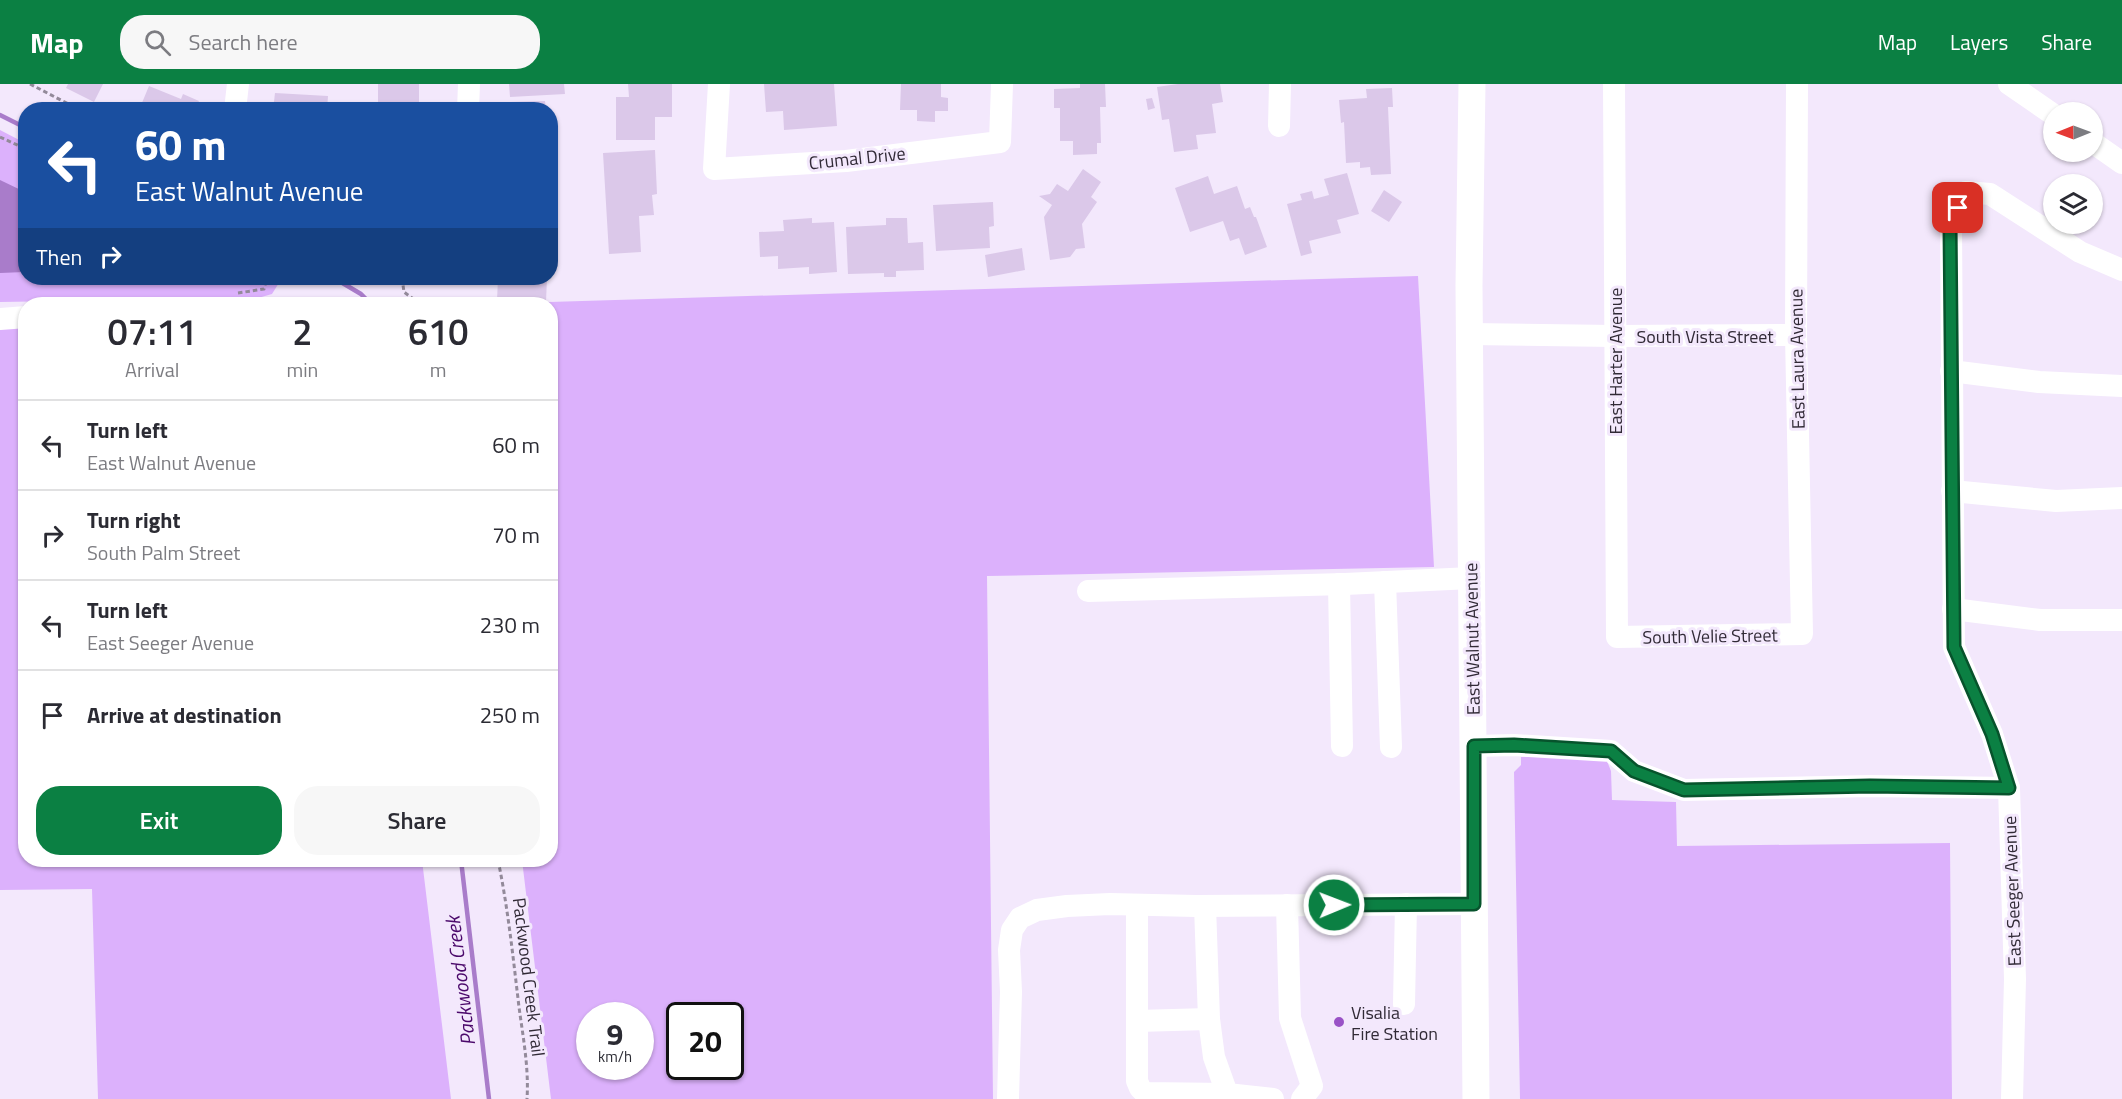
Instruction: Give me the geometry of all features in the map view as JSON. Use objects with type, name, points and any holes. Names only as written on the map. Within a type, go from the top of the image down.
[{"type":"main road","name":"East Walnut Avenue","points":[[1455,84],[1469,286]]},
{"type":"main road","name":"East Walnut Avenue","points":[[1472,84],[1469,286],[1476,1099]]},
{"type":"street","points":[[236,102],[238,84]]},
{"type":"street","points":[[469,102],[470,84]]},
{"type":"street","name":"Crumal Drive","points":[[718,84],[714,169],[846,160],[1000,142],[1002,84]]},
{"type":"street","points":[[1279,126],[1280,84]]},
{"type":"street","name":"East Harter Avenue","points":[[1614,84],[1617,637]]},
{"type":"street","name":"East Laura Avenue","points":[[1797,84],[1796,335],[1802,634]]},
{"type":"street","points":[[2009,84],[2043,107]]},
{"type":"street","points":[[2103,150],[2122,163]]},
{"type":"street","name":"East Seeger Avenue","points":[[2012,1099],[2014,979],[2009,788],[1992,734],[1954,647],[1950,225],[1966,192],[1990,194],[2080,252],[2122,270]]},
{"type":"street","points":[[0,319],[18,318]]},
{"type":"street","name":"South Vista Street","points":[[1470,334],[1796,335]]},
{"type":"street","points":[[1951,371],[2039,382],[2122,386]]},
{"type":"street","points":[[1952,491],[2056,501],[2122,498]]},
{"type":"street","points":[[1089,591],[1471,578]]},
{"type":"street","points":[[1385,582],[1391,747]]},
{"type":"street","points":[[1339,584],[1342,746]]},
{"type":"street","points":[[1953,609],[2040,620],[2122,620]]},
{"type":"street","name":"South Velie Street","points":[[1617,637],[1802,634]]},
{"type":"street","points":[[1474,746],[1514,745],[1611,751],[1634,771],[1684,790],[1870,786],[2009,788]]},
{"type":"street","points":[[1404,1004],[1406,904]]},
{"type":"street","points":[[1008,1099],[1011,992],[1009,950],[1012,930],[1020,918],[1037,910],[1066,906],[1137,905],[1474,904]]},
{"type":"street","points":[[1137,905],[1137,1080],[1140,1088],[1145,1093],[1274,1099]]},
{"type":"street","points":[[1287,905],[1290,1018],[1312,1086],[1302,1099]]},
{"type":"street","points":[[1205,906],[1209,1019],[1214,1057],[1228,1096]]},
{"type":"street","points":[[1137,1021],[1209,1019]]},
{"type":"path","points":[[30,84],[65,102]]},
{"type":"path","points":[[0,137],[18,145]]},
{"type":"path","points":[[238,293],[264,289],[265,285]]},
{"type":"path","points":[[403,285],[404,292],[411,297]]},
{"type":"path","name":"Packwood Creek Trail","points":[[499,867],[506,901],[523,1038],[527,1099]]},
{"type":"shaded area","points":[[0,130],[18,139],[18,285],[278,285],[272,294],[262,297],[18,297],[18,302],[0,302]]},
{"type":"shaded area","points":[[0,180],[18,189],[18,272],[0,273]]},
{"type":"shaded area","points":[[1418,276],[1434,567],[987,576],[993,1099],[551,1099],[523,867],[558,867],[558,302]]},
{"type":"shaded area","points":[[18,326],[18,867],[423,867],[451,1099],[98,1099],[92,889],[0,890],[0,327]]},
{"type":"shaded area","points":[[1521,757],[1600,757],[1607,761],[1611,771],[1612,800],[1676,802],[1677,846],[1950,843],[1952,1099],[1520,1099],[1514,772],[1521,765]]},
{"type":"building","points":[[68,84],[103,84],[94,102],[66,88]]},
{"type":"building","points":[[378,84],[419,84],[419,102],[378,102]]},
{"type":"building","points":[[509,84],[564,84],[565,94],[510,97]]},
{"type":"building","points":[[628,84],[672,84],[672,117],[655,117],[655,140],[616,140],[616,97],[629,97]]},
{"type":"building","points":[[764,84],[834,84],[837,126],[784,130],[783,111],[766,112]]},
{"type":"building","points":[[901,84],[941,84],[941,97],[948,98],[948,111],[935,111],[935,122],[917,121],[917,110],[900,110]]},
{"type":"building","points":[[1080,84],[1105,84],[1106,107],[1100,107],[1101,143],[1097,143],[1097,154],[1073,155],[1073,141],[1060,141],[1060,108],[1054,108],[1054,89],[1080,88]]},
{"type":"building","points":[[1178,84],[1220,84],[1223,102],[1212,104],[1216,133],[1196,135],[1198,149],[1174,152],[1169,119],[1162,120],[1157,87]]},
{"type":"building","points":[[149,86],[181,99],[183,94],[199,101],[199,102],[142,102]]},
{"type":"building","points":[[1392,88],[1393,107],[1388,107],[1391,174],[1371,175],[1370,167],[1360,168],[1360,162],[1346,163],[1344,122],[1341,123],[1339,100],[1367,98],[1366,89]]},
{"type":"building","points":[[275,93],[328,96],[328,102],[274,102]]},
{"type":"building","points":[[1152,98],[1155,108],[1148,110],[1146,99]]},
{"type":"building","points":[[655,150],[657,194],[652,195],[654,215],[639,216],[641,252],[609,254],[603,153]]},
{"type":"building","points":[[1083,169],[1101,182],[1091,197],[1097,202],[1082,224],[1085,248],[1076,249],[1070,257],[1050,260],[1044,217],[1052,205],[1039,196],[1050,194],[1057,184],[1068,191]]},
{"type":"building","points":[[1347,173],[1359,214],[1337,220],[1341,233],[1309,241],[1312,253],[1301,256],[1287,204],[1302,200],[1300,194],[1312,191],[1314,199],[1329,195],[1324,179]]},
{"type":"building","points":[[1208,176],[1214,194],[1237,186],[1245,209],[1250,207],[1256,217],[1267,247],[1245,255],[1239,238],[1230,241],[1223,221],[1190,232],[1175,188]]},
{"type":"building","points":[[1384,190],[1402,202],[1389,222],[1371,211]]},
{"type":"building","points":[[993,202],[994,226],[989,227],[990,248],[936,251],[933,205]]},
{"type":"building","points":[[812,218],[812,223],[834,222],[837,272],[809,274],[809,267],[778,269],[778,256],[760,257],[759,232],[784,231],[783,220]]},
{"type":"building","points":[[886,218],[907,218],[908,243],[923,242],[924,270],[896,271],[896,277],[884,277],[884,273],[848,274],[846,227],[886,225]]},
{"type":"building","points":[[1022,248],[1025,270],[988,277],[985,255]]},
{"type":"building","points":[[498,285],[547,285],[546,297],[497,297]]},
{"type":"waterway","name":"Packwood Creek","points":[[0,115],[18,124]]},
{"type":"waterway","name":"Packwood Creek","points":[[346,285],[364,297]]},
{"type":"waterway","name":"Packwood Creek","points":[[462,867],[489,1099]]},
{"type":"place","name":"Visalia Fire Station","points":[[1339,1022]]},
{"type":"route","points":[[1334,905],[1474,904],[1474,746],[1514,745],[1611,751],[1634,771],[1684,790],[1870,786],[2009,788],[1992,734],[1954,647],[1950,225],[1958,208]]}]
